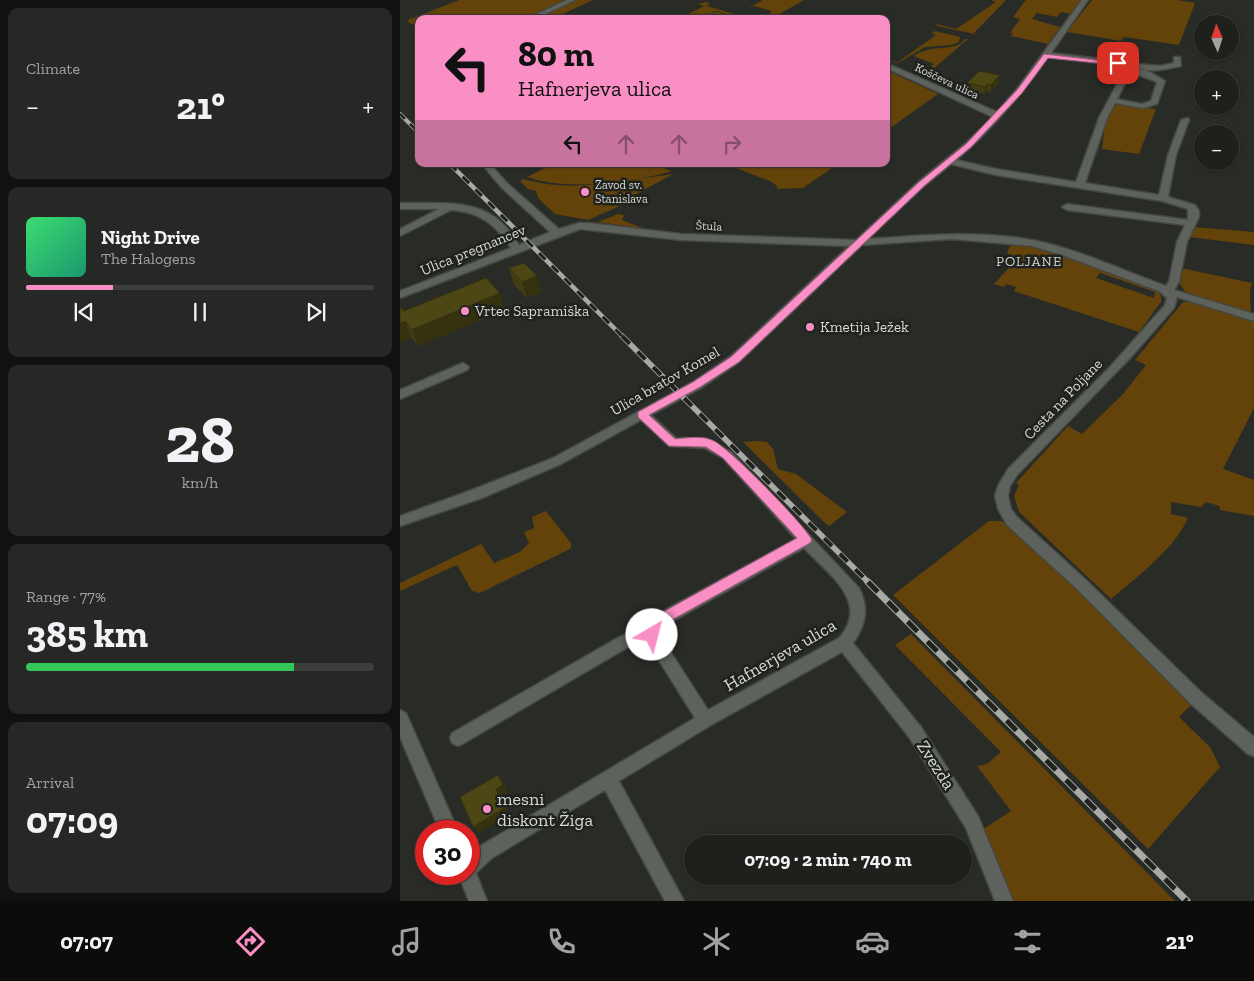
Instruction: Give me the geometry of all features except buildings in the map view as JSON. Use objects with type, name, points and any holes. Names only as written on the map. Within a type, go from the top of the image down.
[{"type":"street","points":[[538,15],[572,0]]},
{"type":"street","name":"Ulica bratov Komel","points":[[400,521],[477,494],[557,461],[697,385],[735,359],[948,161],[969,145],[998,116],[1020,92],[1085,0]]},
{"type":"street","points":[[1046,55],[1128,68],[1161,81],[1154,102],[1143,106],[1112,100]]},
{"type":"street","points":[[1128,68],[1170,66],[1178,64],[1177,59]]},
{"type":"street","name":"Koščeva ulica","points":[[890,67],[998,116]]},
{"type":"street","points":[[1079,186],[1103,118],[1128,68]]},
{"type":"street","points":[[1163,198],[1172,155],[1186,120]]},
{"type":"street","points":[[948,161],[996,172],[1163,198],[1192,206],[1194,211],[1191,223],[1182,242],[1174,282],[1168,291]]},
{"type":"street","points":[[489,167],[504,185],[557,233]]},
{"type":"street","points":[[400,206],[469,209],[489,216],[517,249]]},
{"type":"street","points":[[1067,207],[1191,223]]},
{"type":"street","points":[[400,232],[448,208]]},
{"type":"street","name":"Štula","points":[[557,233],[579,226],[589,226],[681,237],[862,242]]},
{"type":"street","name":"Ulica pregnancev","points":[[400,295],[557,233]]},
{"type":"street","points":[[862,242],[952,236],[1021,241],[1069,254],[1149,282],[1168,291],[1254,318]]},
{"type":"street","name":"Cesta na Poljane","points":[[1168,291],[1172,297],[1170,306],[1117,366],[1004,484],[1001,498],[1004,509],[1012,520],[1082,584],[1196,698],[1254,748]]},
{"type":"street","points":[[400,394],[463,367]]},
{"type":"street","name":"Hafnerjeva ulica","points":[[480,857],[705,720],[844,643],[856,629],[858,616],[856,597],[727,455],[710,444],[698,441],[673,443],[642,414]]},
{"type":"street","points":[[705,720],[655,640],[652,628],[657,622],[806,540]]},
{"type":"street","points":[[458,738],[626,641],[640,637],[655,640]]},
{"type":"street","name":"Zvezda","points":[[844,643],[915,732],[972,822],[1004,901]]},
{"type":"street","points":[[400,718],[444,820]]},
{"type":"street","points":[[608,778],[674,901]]},
{"type":"street","points":[[471,885],[478,901]]},
{"type":"shaded area","points":[[459,0],[569,0],[535,15],[421,15]]},
{"type":"shaded area","points":[[576,0],[593,0],[561,15],[542,15]]},
{"type":"shaded area","points":[[763,0],[804,0],[778,15],[769,14],[772,11],[754,6],[748,8]]},
{"type":"shaded area","points":[[991,0],[1006,0],[974,33],[979,35],[937,26],[936,24],[956,29],[996,2]]},
{"type":"shaded area","points":[[1026,0],[1081,0],[1071,14],[1061,12],[1057,17],[1037,13],[1032,19],[1060,27],[1048,44],[1011,36],[1013,33],[1010,33],[1020,19],[1013,17]]},
{"type":"shaded area","points":[[1092,0],[1177,0],[1195,3],[1179,45],[1124,37],[1121,41],[1067,32]]},
{"type":"shaded area","points":[[710,3],[707,6],[737,15],[687,15],[704,6],[698,4]]},
{"type":"shaded area","points":[[415,17],[415,25],[409,23],[408,20]]},
{"type":"shaded area","points":[[935,31],[960,37],[959,42],[951,45],[925,47],[898,63],[890,61],[898,62],[936,35],[932,33]]},
{"type":"shaded area","points":[[965,39],[968,39],[932,70],[928,69],[934,64],[914,56],[928,50],[956,46]]},
{"type":"shaded area","points":[[890,72],[938,94],[890,128]]},
{"type":"shaded area","points":[[1122,104],[1156,109],[1139,154],[1102,149],[1105,126],[1113,106]]},
{"type":"shaded area","points":[[547,167],[661,167],[672,171],[638,179],[599,184],[561,184],[527,177]]},
{"type":"shaded area","points":[[733,167],[834,167],[803,188],[777,189],[777,186],[770,181]]},
{"type":"shaded area","points":[[673,174],[627,199],[624,204],[588,220],[555,214],[538,198],[536,191],[528,189],[520,181],[524,179],[543,183],[580,186]]},
{"type":"shaded area","points":[[618,214],[624,215],[622,220],[645,229],[598,222]]},
{"type":"shaded area","points":[[1194,227],[1254,232],[1254,245],[1189,237]]},
{"type":"shaded area","points":[[1012,242],[1063,255],[1149,287],[1158,292],[1161,296],[1161,302],[1139,332],[1014,291],[1016,287],[1007,284],[1003,287],[994,284],[1009,268],[1015,257],[1007,253]],"holes":[[[1100,273],[1155,292],[1154,298],[1096,278]]]},
{"type":"shaded area","points":[[1181,268],[1252,283],[1250,315],[1185,292],[1178,280]]},
{"type":"shaded area","points":[[1183,302],[1193,302],[1254,321],[1254,408],[1223,469],[1254,480],[1254,516],[1220,510],[1219,506],[1206,502],[1201,507],[1171,502],[1171,514],[1188,518],[1182,529],[1154,562],[1111,599],[1019,512],[1014,496],[1019,485],[1016,483],[1068,426],[1082,434],[1123,394],[1146,365],[1135,360]]},
{"type":"shaded area","points":[[743,442],[767,442],[773,449],[778,469],[796,474],[847,512],[829,526]]},
{"type":"shaded area","points":[[546,511],[571,543],[571,548],[568,550],[480,593],[472,591],[457,565],[400,591],[400,583],[481,544],[494,563],[520,552],[529,543],[524,532],[534,528],[532,517]]},
{"type":"shaded area","points":[[989,521],[1002,521],[1090,602],[1192,704],[1179,717],[1210,747],[1220,767],[1148,849],[893,595]]},
{"type":"shaded area","points":[[911,634],[1175,901],[1011,901],[982,830],[1011,811],[977,766],[987,764],[1001,752],[895,645]]},
{"type":"railway","points":[[400,114],[415,129]]},
{"type":"railway","points":[[453,167],[1187,901]]},
{"type":"place","name":"Zavod sv. Stanislava","points":[[585,192]]},
{"type":"place","name":"Vrtec Sapramiška","points":[[465,311]]},
{"type":"place","name":"Kmetija Ježek","points":[[810,327]]},
{"type":"place","name":"mesni diskont Žiga","points":[[487,809]]},
{"type":"district","name":"POLJANE","points":[[1029,261]]},
{"type":"route","points":[[652,635],[652,628],[657,622],[806,540],[727,455],[710,444],[698,441],[673,443],[642,414],[697,385],[735,359],[775,320],[862,242],[921,184],[969,145],[1020,92],[1046,55],[1118,63]]}]
